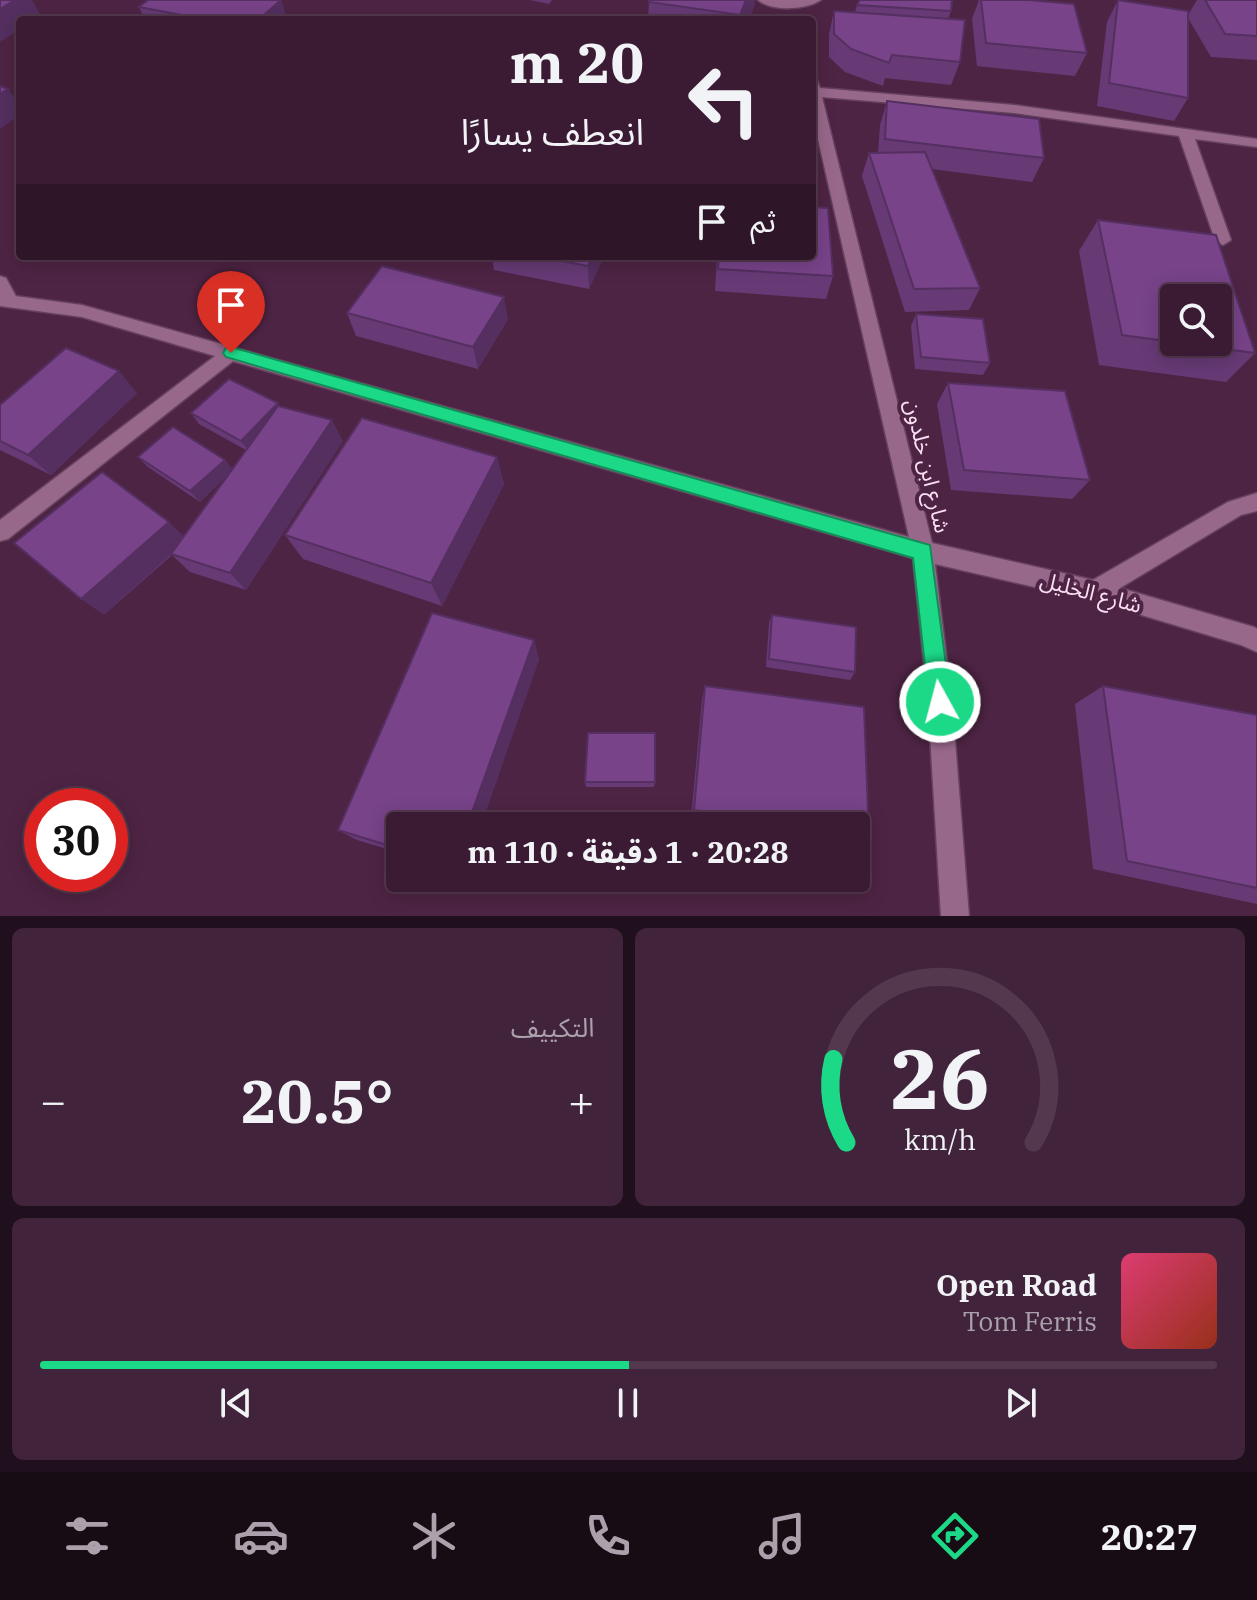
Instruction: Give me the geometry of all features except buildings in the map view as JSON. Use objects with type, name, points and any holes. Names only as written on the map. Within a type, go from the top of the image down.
[{"type":"street","points":[[769,3],[815,0]]},
{"type":"street","points":[[816,87],[1014,109],[1257,143]]},
{"type":"street","name":"شارع ابن خلدون","points":[[816,96],[923,551],[940,702],[955,916]]},
{"type":"street","points":[[1185,132],[1223,240]]},
{"type":"street","points":[[0,282],[4,300]]},
{"type":"street","name":"شارع الخليل","points":[[4,300],[82,311],[923,551],[1095,591],[1246,635],[1257,641]]},
{"type":"street","points":[[0,532],[231,353]]},
{"type":"street","points":[[1095,591],[1235,508],[1257,502]]},
{"type":"route","points":[[231,353],[923,551],[940,702]]}]
